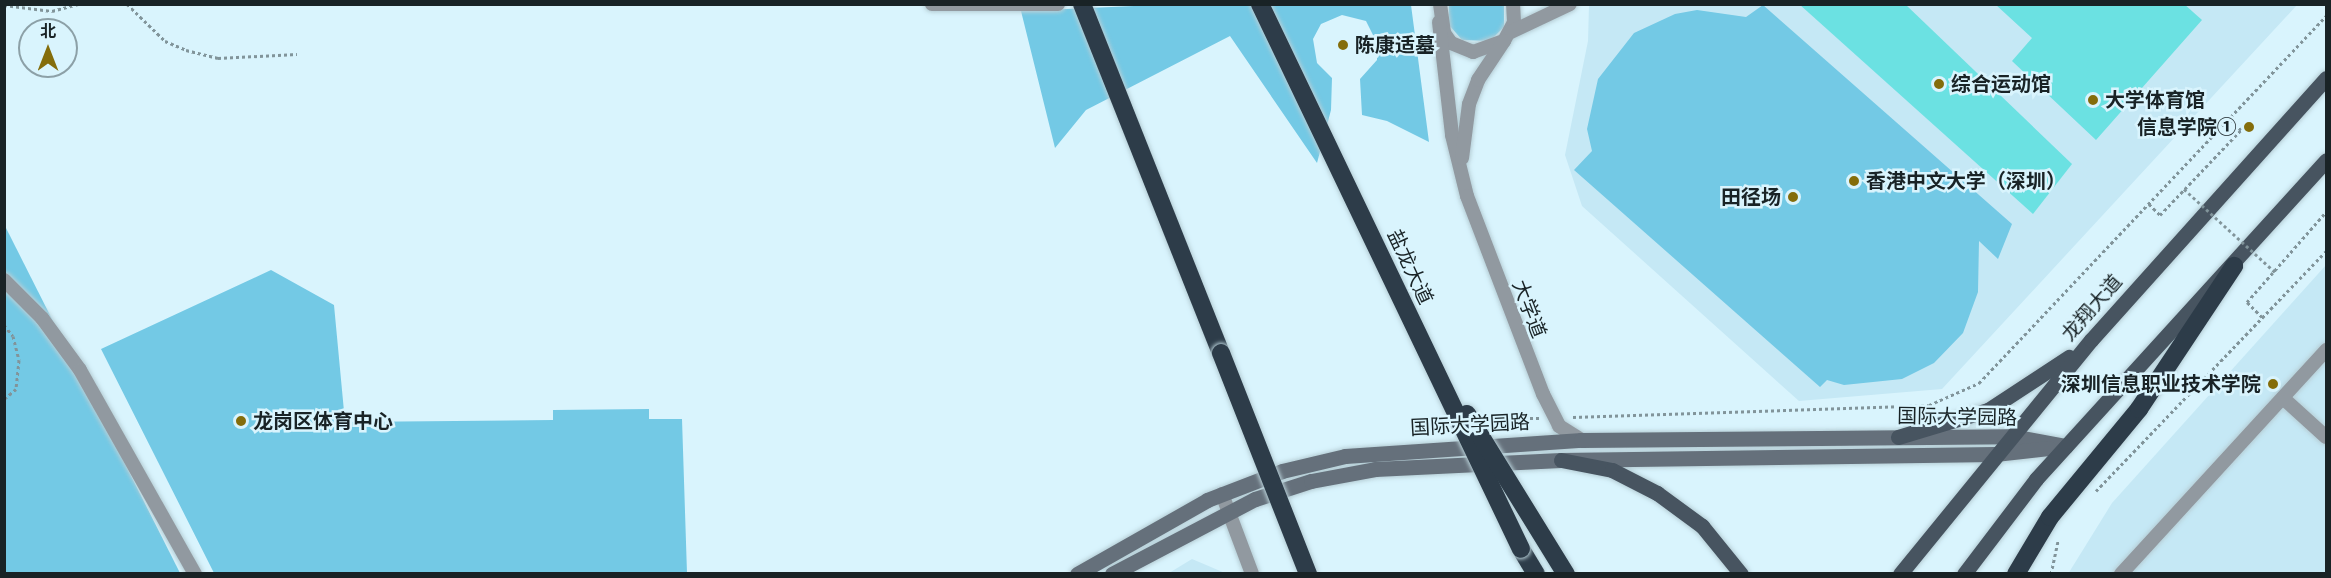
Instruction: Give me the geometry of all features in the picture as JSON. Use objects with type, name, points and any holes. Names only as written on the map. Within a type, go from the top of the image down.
[{"type":"highway","points":[[1082,4],[1308,573]]},
{"type":"highway","name":"盐龙大道","points":[[1260,4],[1521,549],[1536,573]]},
{"type":"highway","points":[[2016,573],[2050,518],[2139,409],[2234,266]]},
{"type":"highway","points":[[1415,330],[1566,573]]},
{"type":"main road","name":"龙翔大道","points":[[1900,573],[1995,454],[2091,340],[2326,78]]},
{"type":"main road","points":[[1964,573],[2066,446],[2234,266],[2326,160]]},
{"type":"main road","points":[[1898,436],[1959,422],[1996,406],[2031,386],[2091,340]]},
{"type":"main road","points":[[1561,460],[1612,471],[1657,493],[1702,526],[1741,573]]},
{"type":"street","points":[[932,4],[1058,4]]},
{"type":"street","name":"大学道","points":[[1462,178],[1469,104],[1478,80],[1507,37],[1513,4]]},
{"type":"street","points":[[1507,37],[1570,4]]},
{"type":"street","name":"大学道","points":[[1439,10],[1444,33],[1461,49],[1484,51],[1507,37]]},
{"type":"street","name":"大学道","points":[[1439,10],[1452,135],[1462,178],[1518,338],[1555,417],[1581,440]]},
{"type":"street","points":[[4,280],[42,318],[80,370],[195,573]]},
{"type":"street","points":[[2121,573],[2326,350]]},
{"type":"street","points":[[2283,398],[2326,437]]},
{"type":"street","name":"国际大学园路","points":[[1077,573],[1144,532],[1222,494],[1282,471],[1345,456],[1581,440],[2011,436],[2066,446]]},
{"type":"street","name":"国际大学园路","points":[[1112,573],[1229,511],[1282,489],[1338,475],[1411,466],[1561,460],[1995,454],[2066,446]]},
{"type":"street","points":[[1222,494],[1252,573]]},
{"type":"path","points":[[4,5],[52,11],[80,4]]},
{"type":"path","points":[[127,4],[165,41],[186,50],[218,58],[297,54]]},
{"type":"path","points":[[1530,418],[1929,405],[1979,383],[2326,16]]},
{"type":"path","points":[[2149,204],[2160,214],[2241,130],[2229,118]]},
{"type":"path","points":[[2184,189],[2275,272]]},
{"type":"path","points":[[2263,317],[2247,302],[2326,212]]},
{"type":"path","points":[[2092,494],[2326,251]]},
{"type":"path","points":[[4,326],[13,336],[19,360],[16,388],[4,399]]},
{"type":"path","points":[[2051,573],[2060,528]]},
{"type":"shaded area","points":[[1179,4],[1411,5],[1429,142],[1387,121],[1362,115],[1360,79],[1377,60],[1377,43],[1366,21],[1342,15],[1321,24],[1313,39],[1317,63],[1332,78],[1331,110],[1317,163],[1230,36],[1086,110],[1055,148],[1021,11]]},
{"type":"shaded area","points":[[1449,5],[1504,5],[1504,27],[1490,41],[1462,40],[1449,25]]},
{"type":"shaded area","name":"香港中文大学（深圳）","points":[[1589,5],[2297,5],[1942,389],[1799,401],[1582,206],[1565,155],[1588,41]]},
{"type":"shaded area","name":"田径场","points":[[1763,5],[2012,224],[1998,259],[1979,241],[1978,292],[1963,333],[1934,363],[1902,379],[1844,385],[1827,380],[1820,387],[1574,170],[1592,151],[1587,129],[1598,79],[1634,33],[1675,14],[1697,10],[1746,17]]},
{"type":"shaded area","points":[[5,226],[180,573],[5,573]]},
{"type":"shaded area","name":"深圳信息职业技术学院","points":[[2326,265],[2326,573],[2068,574],[2112,503]]},
{"type":"shaded area","name":"龙岗区体育中心","points":[[271,270],[334,305],[345,422],[553,420],[553,410],[649,409],[649,419],[682,419],[687,573],[214,573],[101,349]]},
{"type":"shaded area","points":[[1192,559],[1225,573],[1169,573]]},
{"type":"building","name":"综合运动馆","points":[[1799,4],[1905,4],[2072,164],[2033,214]]},
{"type":"building","name":"大学体育馆","points":[[1995,4],[2184,4],[2202,20],[2096,140],[2012,61],[2032,38]]},
{"type":"place","name":"陈康适墓","points":[[1343,45]]},
{"type":"place","name":"综合运动馆","points":[[1939,84]]},
{"type":"place","name":"大学体育馆","points":[[2093,100]]},
{"type":"place","name":"信息学院①","points":[[2249,127]]},
{"type":"place","name":"香港中文大学（深圳）","points":[[1854,181]]},
{"type":"place","name":"田径场","points":[[1793,197]]},
{"type":"place","name":"深圳信息职业技术学院","points":[[2273,384]]},
{"type":"place","name":"龙岗区体育中心","points":[[241,421]]}]
